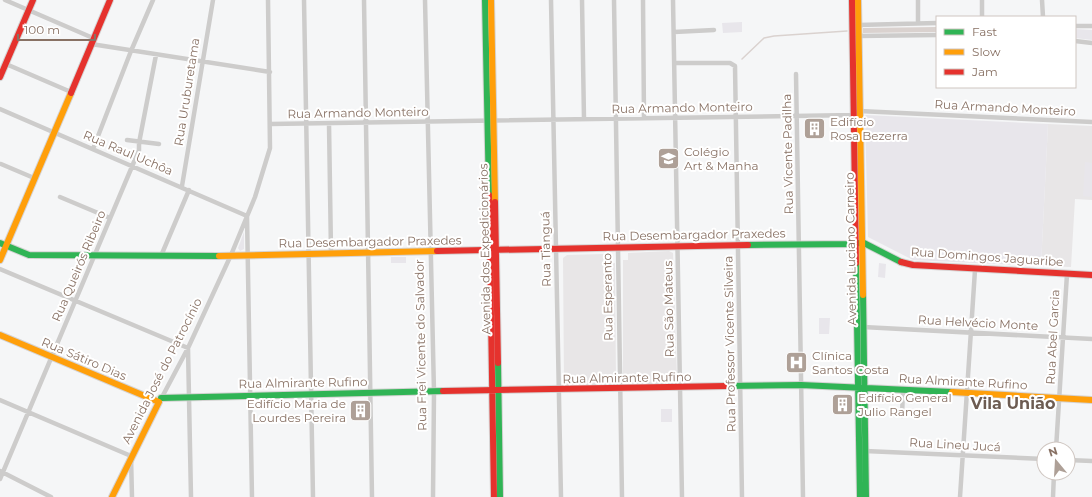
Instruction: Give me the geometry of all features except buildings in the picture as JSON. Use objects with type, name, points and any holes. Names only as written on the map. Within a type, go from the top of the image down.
[{"type":"street","points":[[5,0],[92,41],[131,51],[270,72]]},
{"type":"street","points":[[0,77],[33,0]]},
{"type":"street","points":[[0,260],[3,244],[54,133],[110,0]]},
{"type":"street","points":[[93,149],[131,51],[153,0]]},
{"type":"street","name":"Rua Uruburetama","points":[[182,186],[213,0]]},
{"type":"street","name":"Avenida José do Patrocínio","points":[[112,497],[160,400],[188,348],[231,255],[247,216],[270,148],[268,0]]},
{"type":"street","points":[[304,0],[305,124],[309,253],[313,497]]},
{"type":"street","points":[[364,0],[370,252],[372,497]]},
{"type":"street","name":"Rua Frei Vicente do Salvador","points":[[425,0],[434,392],[433,497]]},
{"type":"street","name":"Avenida dos Expedicionários","points":[[485,0],[493,250],[495,391],[494,497]]},
{"type":"street","name":"Avenida dos Expedicionários","points":[[490,121],[491,0]]},
{"type":"street","name":"Rua Tianguá","points":[[551,0],[561,497]]},
{"type":"street","points":[[582,0],[584,119]]},
{"type":"street","name":"Rua Esperanto","points":[[614,0],[622,497]]},
{"type":"street","points":[[643,0],[644,118]]},
{"type":"street","name":"Rua São Mateus","points":[[673,0],[682,497]]},
{"type":"street","name":"Avenida Luciano Carneiro","points":[[852,0],[856,30],[862,242],[859,293],[863,327],[860,497]]},
{"type":"street","name":"Avenida Luciano Carneiro","points":[[858,0],[854,115],[856,244],[866,497]]},
{"type":"street","points":[[918,0],[918,23]]},
{"type":"street","points":[[982,0],[982,16]]},
{"type":"street","points":[[1042,0],[1042,16]]},
{"type":"street","points":[[856,30],[918,23],[936,23]]},
{"type":"street","points":[[1076,26],[1092,26]]},
{"type":"street","points":[[674,32],[714,30]]},
{"type":"street","points":[[856,30],[936,35]]},
{"type":"street","points":[[1076,41],[1092,42]]},
{"type":"street","name":"Rua Queirós Ribeiro","points":[[0,479],[2,471],[52,357],[139,150],[139,143],[156,55]]},
{"type":"street","name":"Rua Professor Vicente Silveira","points":[[675,64],[730,63],[736,66],[742,497]]},
{"type":"street","points":[[6,64],[71,92]]},
{"type":"street","name":"Rua Vicente Padilha","points":[[796,74],[803,497]]},
{"type":"street","name":"Rua Raul Uchôa","points":[[0,109],[182,186],[247,216]]},
{"type":"street","points":[[854,115],[859,111]]},
{"type":"street","name":"Rua Armando Monteiro","points":[[859,111],[1092,122]]},
{"type":"street","name":"Rua Armando Monteiro","points":[[270,124],[854,115]]},
{"type":"street","points":[[329,124],[331,252]]},
{"type":"street","points":[[127,140],[139,143],[159,144]]},
{"type":"street","points":[[1,164],[34,178]]},
{"type":"street","points":[[161,256],[189,190]]},
{"type":"street","points":[[60,198],[110,218]]},
{"type":"street","points":[[247,216],[252,497]]},
{"type":"street","name":"Rua Desembargador Praxedes","points":[[3,244],[31,256],[248,256],[331,252],[430,252],[557,248],[856,244],[862,242]]},
{"type":"street","name":"Rua Domingos Jaguaribe","points":[[862,242],[907,264],[975,270],[1092,275]]},
{"type":"street","points":[[0,270],[76,300],[188,348],[191,497]]},
{"type":"street","points":[[960,497],[975,270]]},
{"type":"street","name":"Rua Abel Garcia","points":[[1057,441],[1064,338],[1066,274]]},
{"type":"street","name":"Rua Helvécio Monte","points":[[863,327],[1092,339]]},
{"type":"street","name":"Rua Sátiro Dias","points":[[0,335],[160,400]]},
{"type":"street","name":"Rua Almirante Rufino","points":[[160,400],[190,396],[311,393],[801,385],[903,389],[1092,400]]},
{"type":"street","points":[[902,416],[903,389]]},
{"type":"street","name":"Avenida dos Expedicionários","points":[[495,391],[500,497]]},
{"type":"street","points":[[0,400],[132,456],[132,497]]},
{"type":"street","name":"Rua Lineu Jucá","points":[[865,451],[1036,459]]},
{"type":"street","points":[[1076,460],[1092,461]]},
{"type":"street","points":[[2,471],[51,497]]},
{"type":"street","points":[[1053,497],[1054,481]]},
{"type":"shaded area","points":[[742,22],[742,32],[723,33],[722,23]]},
{"type":"shaded area","points":[[936,27],[936,32],[863,33],[863,28]]},
{"type":"shaded area","points":[[1076,29],[1092,30],[1092,40],[1076,38]]},
{"type":"shaded area","points":[[866,115],[1048,124],[1041,266],[913,260],[868,237]]},
{"type":"shaded area","points":[[1048,124],[1092,126],[1092,200],[1075,199],[1071,267],[1041,266]]},
{"type":"shaded area","points":[[1085,162],[1092,163],[1092,197],[1083,196]]},
{"type":"shaded area","points":[[244,232],[244,249],[240,251],[238,248]]},
{"type":"shaded area","points":[[669,251],[673,253],[677,377],[674,383],[628,384],[623,380],[623,260],[628,260],[628,253]]},
{"type":"shaded area","points":[[604,254],[605,262],[615,263],[616,381],[612,384],[567,385],[564,382],[563,258],[567,255]]},
{"type":"shaded area","points":[[391,257],[406,257],[406,263],[391,263]]},
{"type":"shaded area","points":[[879,263],[886,264],[885,278],[878,277]]},
{"type":"shaded area","points":[[819,318],[830,318],[829,334],[819,334]]},
{"type":"shaded area","points":[[661,409],[672,409],[672,422],[661,422]]},
{"type":"waterway","points":[[742,59],[764,38],[847,31]]},
{"type":"traffic: fast","points":[[485,0],[489,195]]},
{"type":"traffic: fast","points":[[748,245],[856,244],[862,242],[901,262]]},
{"type":"traffic: fast","points":[[0,243],[29,255],[219,256]]},
{"type":"traffic: fast","points":[[856,263],[860,497]]},
{"type":"traffic: fast","points":[[863,295],[866,497]]},
{"type":"traffic: fast","points":[[498,363],[500,497]]},
{"type":"traffic: fast","points":[[726,386],[801,385],[952,392]]},
{"type":"traffic: fast","points":[[161,398],[443,391]]},
{"type":"traffic: slow","points":[[491,0],[495,202]]},
{"type":"traffic: slow","points":[[858,0],[863,295]]},
{"type":"traffic: slow","points":[[0,260],[71,93]]},
{"type":"traffic: slow","points":[[219,256],[437,251]]},
{"type":"traffic: slow","points":[[0,335],[159,402],[112,497]]},
{"type":"traffic: slow","points":[[952,392],[1092,400]]},
{"type":"traffic: jam","points":[[0,77],[33,0]]},
{"type":"traffic: jam","points":[[71,93],[110,0]]},
{"type":"traffic: jam","points":[[852,0],[856,263]]},
{"type":"traffic: jam","points":[[489,195],[494,497]]},
{"type":"traffic: jam","points":[[495,202],[498,363]]},
{"type":"traffic: jam","points":[[437,251],[748,245]]},
{"type":"traffic: jam","points":[[901,262],[913,265],[1092,275]]},
{"type":"traffic: jam","points":[[443,391],[726,386]]},
{"type":"place","name":"Edifício Rosa Bezerra","points":[[814,129]]},
{"type":"place","name":"Colégio Art & Manha","points":[[669,159]]},
{"type":"place","name":"Clínica Santos Costa","points":[[796,363]]},
{"type":"place","name":"Edifício General Julio Rangel","points":[[842,405]]},
{"type":"place","name":"Edifício Maria de Lourdes Pereira","points":[[361,411]]},
{"type":"district","name":"Vila União","points":[[1013,403]]}]
